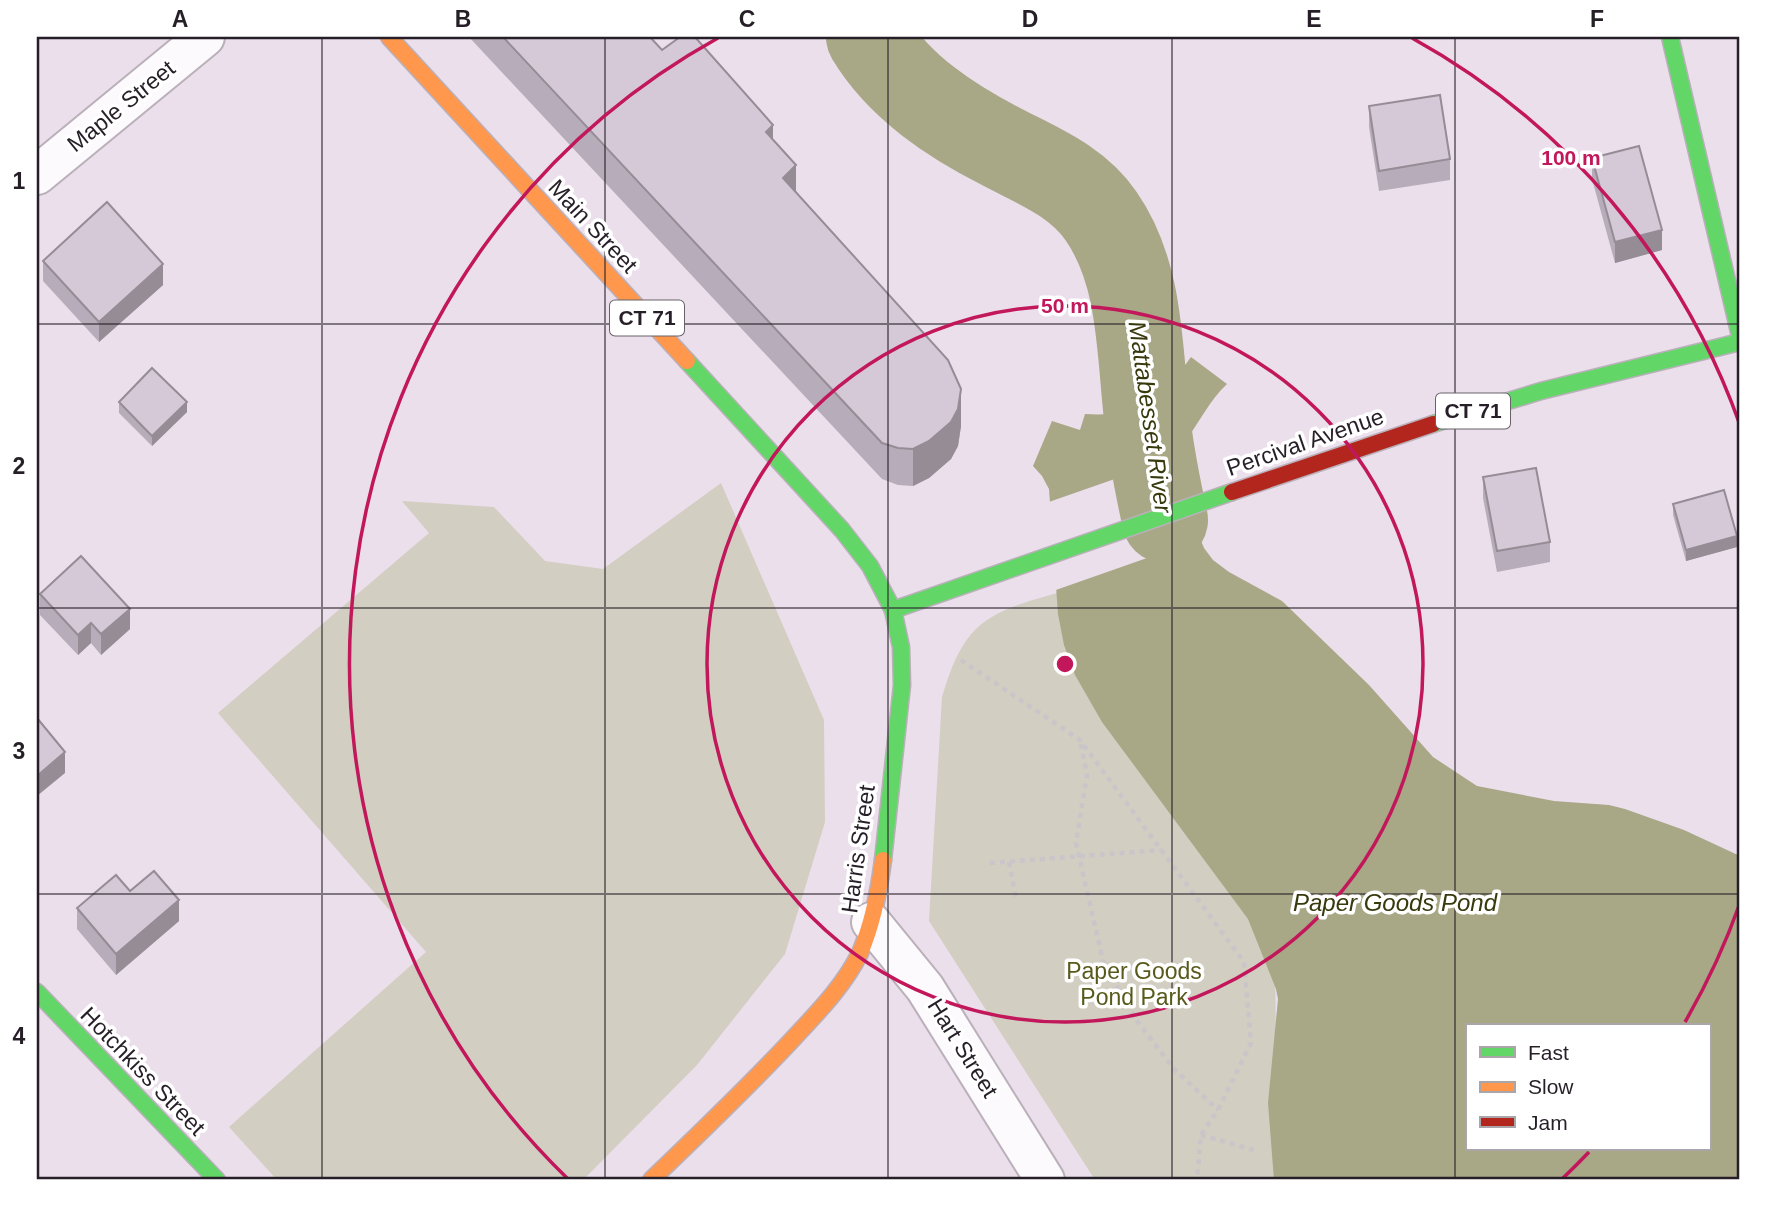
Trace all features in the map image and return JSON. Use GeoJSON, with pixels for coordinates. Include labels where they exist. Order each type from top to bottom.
{"type":"FeatureCollection","features":[{"type":"Feature","properties":{"kind":"main road","name":"Main Street"},"geometry":{"type":"LineString","coordinates":[[389,37],[842,530],[870,566],[893,610]]}},
{"type":"Feature","properties":{"kind":"main road"},"geometry":{"type":"LineString","coordinates":[[1670,37],[1740,336]]}},
{"type":"Feature","properties":{"kind":"main road","name":"Percival Avenue"},"geometry":{"type":"LineString","coordinates":[[893,610],[1210,498],[1474,411],[1541,391],[1740,342]]}},
{"type":"Feature","properties":{"kind":"main road","name":"Harris Street"},"geometry":{"type":"LineString","coordinates":[[651,1180],[762,1072],[819,1010],[851,969],[871,922],[880,877],[903,673],[901,638],[893,610]]}},
{"type":"Feature","properties":{"kind":"main road","name":"Hotchkiss Street"},"geometry":{"type":"LineString","coordinates":[[37,992],[217,1180]]}},
{"type":"Feature","properties":{"kind":"street","name":"Maple Street"},"geometry":{"type":"LineString","coordinates":[[37,175],[205,37]]}},
{"type":"Feature","properties":{"kind":"street","name":"Hart Street"},"geometry":{"type":"LineString","coordinates":[[871,922],[925,989],[1045,1180]]}},
{"type":"Feature","properties":{"kind":"path"},"geometry":{"type":"LineString","coordinates":[[961,660],[1080,740],[1244,962],[1251,1043],[1218,1110],[1201,1135],[1197,1180]]}},
{"type":"Feature","properties":{"kind":"path"},"geometry":{"type":"LineString","coordinates":[[1080,740],[1087,775],[1076,843],[1104,965],[1137,1020],[1174,1069],[1218,1110]]}},
{"type":"Feature","properties":{"kind":"path"},"geometry":{"type":"LineString","coordinates":[[990,863],[1162,850]]}},
{"type":"Feature","properties":{"kind":"path"},"geometry":{"type":"LineString","coordinates":[[1009,862],[1016,899]]}},
{"type":"Feature","properties":{"kind":"path"},"geometry":{"type":"LineString","coordinates":[[1201,1135],[1257,1151]]}},
{"type":"Feature","properties":{"kind":"green space"},"geometry":{"type":"Polygon","coordinates":[[[721,483],[824,720],[825,822],[785,954],[697,1065],[583,1180],[277,1180],[229,1127],[426,952],[218,713],[429,533],[402,501],[494,507],[545,561],[603,569],[721,483]]]}},
{"type":"Feature","properties":{"kind":"green space","name":"Paper Goods Pond Park"},"geometry":{"type":"Polygon","coordinates":[[[1061,592],[1275,943],[1277,1180],[1095,1180],[929,921],[942,697],[950,671],[970,635],[983,623],[1015,606],[1061,592]]]}},
{"type":"Feature","properties":{"kind":"water","name":"Paper Goods Pond"},"geometry":{"type":"Polygon","coordinates":[[[1191,357],[1227,384],[1209,405],[1184,443],[1194,523],[1204,548],[1213,560],[1229,572],[1282,601],[1369,685],[1433,757],[1477,786],[1554,801],[1609,805],[1625,809],[1684,830],[1740,856],[1740,1180],[1274,1180],[1268,1103],[1278,999],[1276,989],[1248,919],[1102,722],[1075,675],[1064,645],[1058,614],[1049,489],[1033,466],[1052,421],[1080,430],[1085,414],[1119,413],[1133,409],[1169,384],[1191,357]]]}},
{"type":"Feature","properties":{"kind":"pier"},"geometry":{"type":"Polygon","coordinates":[[[1189,453],[1197,522],[1204,538],[1053,591],[1046,503],[1189,453]]]}},
{"type":"Feature","properties":{"kind":"building"},"geometry":{"type":"Polygon","coordinates":[[[503,37],[650,37],[662,50],[680,37],[695,37],[773,125],[766,132],[796,165],[783,178],[948,360],[961,389],[958,409],[951,422],[929,441],[913,449],[882,443],[503,37]]]}},
{"type":"Feature","properties":{"kind":"building"},"geometry":{"type":"Polygon","coordinates":[[[1440,95],[1450,159],[1379,171],[1369,106],[1440,95]]]}},
{"type":"Feature","properties":{"kind":"building"},"geometry":{"type":"Polygon","coordinates":[[[1639,146],[1662,230],[1615,242],[1592,158],[1639,146]]]}},
{"type":"Feature","properties":{"kind":"building"},"geometry":{"type":"Polygon","coordinates":[[[107,202],[163,264],[99,322],[43,261],[107,202]]]}},
{"type":"Feature","properties":{"kind":"building"},"geometry":{"type":"Polygon","coordinates":[[[152,368],[187,402],[152,436],[119,402],[152,368]]]}},
{"type":"Feature","properties":{"kind":"building"},"geometry":{"type":"Polygon","coordinates":[[[1536,468],[1550,542],[1497,551],[1483,477],[1536,468]]]}},
{"type":"Feature","properties":{"kind":"building"},"geometry":{"type":"Polygon","coordinates":[[[1724,490],[1737,536],[1686,550],[1673,504],[1724,490]]]}},
{"type":"Feature","properties":{"kind":"building"},"geometry":{"type":"Polygon","coordinates":[[[81,556],[130,609],[101,634],[91,623],[78,635],[40,594],[81,556]]]}},
{"type":"Feature","properties":{"kind":"building"},"geometry":{"type":"Polygon","coordinates":[[[37,718],[65,752],[37,776],[37,718]]]}},
{"type":"Feature","properties":{"kind":"building"},"geometry":{"type":"Polygon","coordinates":[[[154,871],[179,900],[116,954],[77,908],[116,875],[130,891],[154,871]]]}},
{"type":"Feature","properties":{"kind":"waterway","name":"Mattabesset River"},"geometry":{"type":"LineString","coordinates":[[869,37],[895,72],[928,101],[964,126],[1069,184],[1101,216],[1115,239],[1132,290],[1155,473],[1165,520]]}},
{"type":"Feature","properties":{"kind":"traffic: fast"},"geometry":{"type":"LineString","coordinates":[[1670,37],[1740,336]]}},
{"type":"Feature","properties":{"kind":"traffic: fast"},"geometry":{"type":"LineString","coordinates":[[1433,424],[1541,391],[1740,342]]}},
{"type":"Feature","properties":{"kind":"traffic: fast"},"geometry":{"type":"LineString","coordinates":[[687,361],[842,530],[870,566],[893,610],[1232,492]]}},
{"type":"Feature","properties":{"kind":"traffic: fast"},"geometry":{"type":"LineString","coordinates":[[883,860],[902,685],[901,647],[893,610]]}},
{"type":"Feature","properties":{"kind":"traffic: fast"},"geometry":{"type":"LineString","coordinates":[[37,992],[217,1180]]}},
{"type":"Feature","properties":{"kind":"traffic: slow"},"geometry":{"type":"LineString","coordinates":[[389,37],[687,361]]}},
{"type":"Feature","properties":{"kind":"traffic: slow"},"geometry":{"type":"LineString","coordinates":[[651,1180],[774,1059],[820,1010],[846,977],[869,930],[883,860]]}},
{"type":"Feature","properties":{"kind":"traffic: jam"},"geometry":{"type":"LineString","coordinates":[[1232,492],[1433,424]]}}]}
